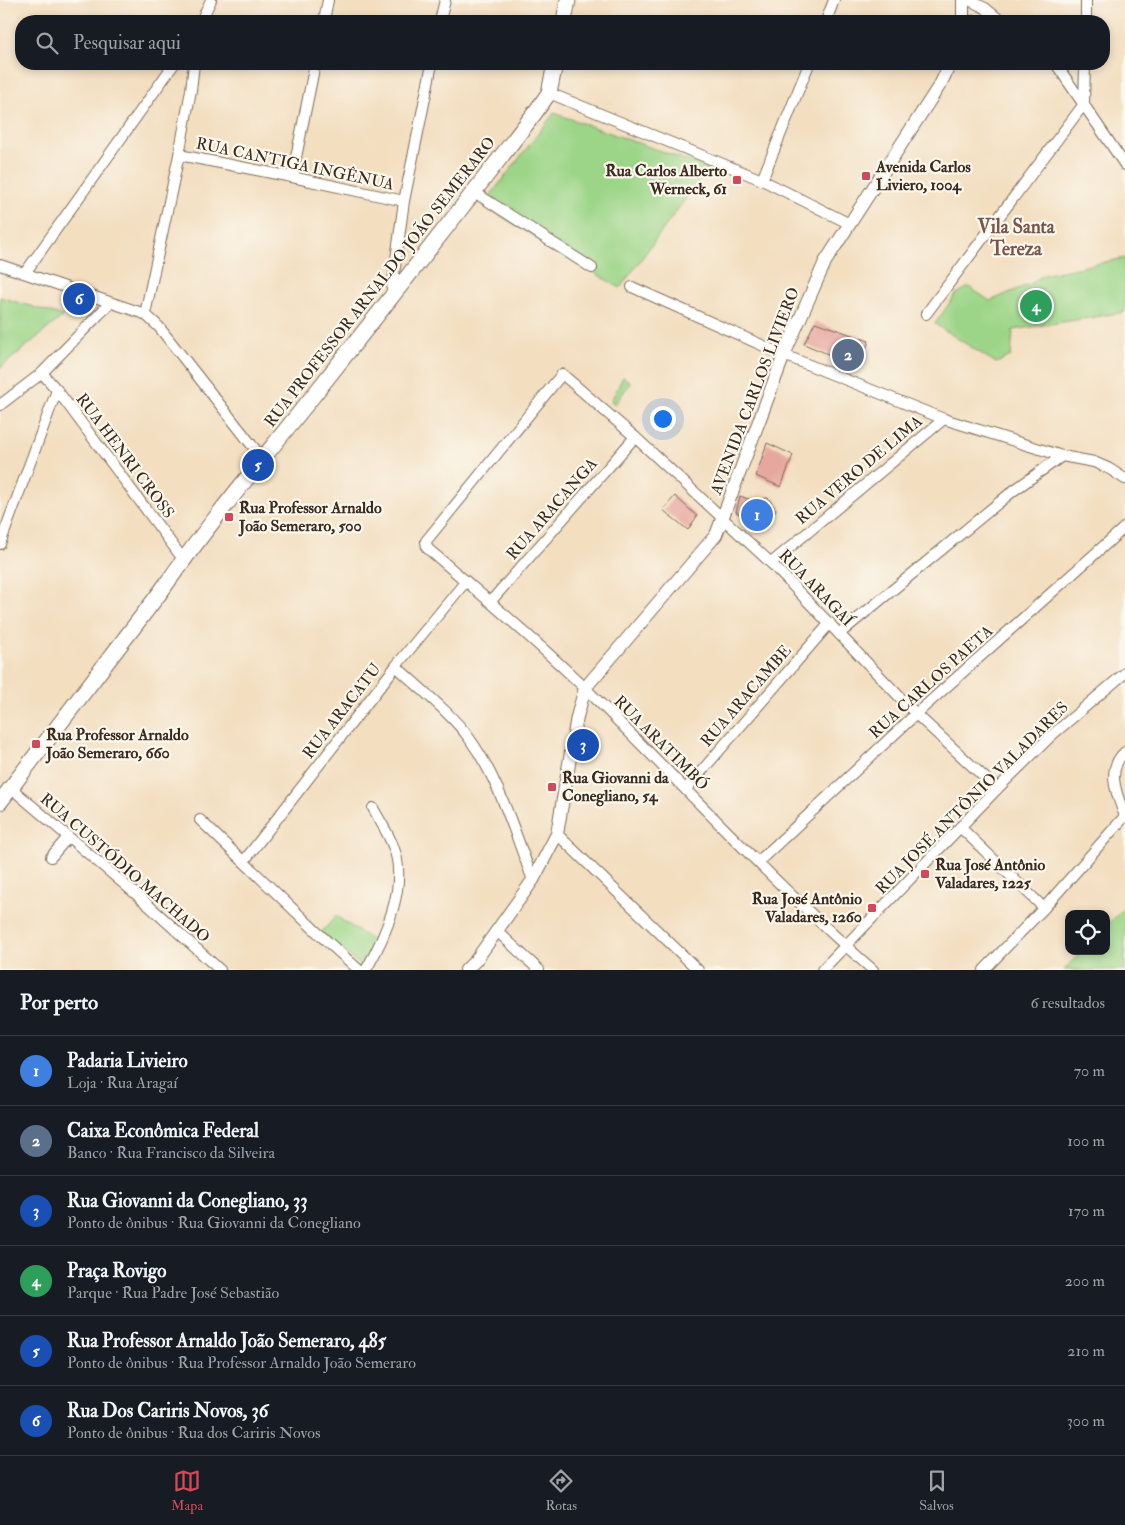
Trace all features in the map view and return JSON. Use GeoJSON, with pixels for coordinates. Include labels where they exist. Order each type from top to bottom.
{"type":"FeatureCollection","features":[{"type":"Feature","properties":{"kind":"main road"},"geometry":{"type":"LineString","coordinates":[[565,15],[568,0]]}},
{"type":"Feature","properties":{"kind":"main road","name":"RUA PROFESSOR ARNALDO JOÃO SEMERARO"},"geometry":{"type":"LineString","coordinates":[[0,802],[162,590],[183,559],[474,192],[549,93],[554,70]]}},
{"type":"Feature","properties":{"kind":"street"},"geometry":{"type":"LineString","coordinates":[[204,15],[211,0]]}},
{"type":"Feature","properties":{"kind":"street"},"geometry":{"type":"LineString","coordinates":[[325,15],[328,0]]}},
{"type":"Feature","properties":{"kind":"street"},"geometry":{"type":"LineString","coordinates":[[441,15],[445,0]]}},
{"type":"Feature","properties":{"kind":"street"},"geometry":{"type":"LineString","coordinates":[[828,15],[834,0]]}},
{"type":"Feature","properties":{"kind":"street"},"geometry":{"type":"LineString","coordinates":[[963,0],[963,15]]}},
{"type":"Feature","properties":{"kind":"street"},"geometry":{"type":"LineString","coordinates":[[969,0],[994,15]]}},
{"type":"Feature","properties":{"kind":"street"},"geometry":{"type":"LineString","coordinates":[[1086,0],[1086,15]]}},
{"type":"Feature","properties":{"kind":"street"},"geometry":{"type":"LineString","coordinates":[[25,273],[170,70]]}},
{"type":"Feature","properties":{"kind":"street"},"geometry":{"type":"LineString","coordinates":[[145,314],[179,155],[193,70]]}},
{"type":"Feature","properties":{"kind":"street"},"geometry":{"type":"LineString","coordinates":[[292,177],[314,70]]}},
{"type":"Feature","properties":{"kind":"street"},"geometry":{"type":"LineString","coordinates":[[391,297],[404,201],[431,70]]}},
{"type":"Feature","properties":{"kind":"street"},"geometry":{"type":"LineString","coordinates":[[762,180],[807,70]]}},
{"type":"Feature","properties":{"kind":"street","name":"AVENIDA CARLOS LIVIERO"},"geometry":{"type":"LineString","coordinates":[[585,688],[716,535],[784,355],[825,262],[942,83],[947,70]]}},
{"type":"Feature","properties":{"kind":"street"},"geometry":{"type":"LineString","coordinates":[[1060,70],[1125,165]]}},
{"type":"Feature","properties":{"kind":"street"},"geometry":{"type":"LineString","coordinates":[[926,314],[1084,104],[1085,70]]}},
{"type":"Feature","properties":{"kind":"street"},"geometry":{"type":"LineString","coordinates":[[549,93],[762,180],[850,224]]}},
{"type":"Feature","properties":{"kind":"street","name":"RUA CANTIGA INGÊNUA"},"geometry":{"type":"LineString","coordinates":[[179,155],[404,201]]}},
{"type":"Feature","properties":{"kind":"street"},"geometry":{"type":"LineString","coordinates":[[474,192],[592,268]]}},
{"type":"Feature","properties":{"kind":"street"},"geometry":{"type":"LineString","coordinates":[[0,265],[110,304],[145,314],[159,328],[262,458]]}},
{"type":"Feature","properties":{"kind":"street"},"geometry":{"type":"LineString","coordinates":[[632,287],[784,355],[944,419],[1062,456],[1094,462],[1125,479]]}},
{"type":"Feature","properties":{"kind":"street"},"geometry":{"type":"LineString","coordinates":[[0,405],[42,373],[110,304]]}},
{"type":"Feature","properties":{"kind":"street","name":"RUA HENRI CROSS"},"geometry":{"type":"LineString","coordinates":[[42,373],[57,390],[183,559]]}},
{"type":"Feature","properties":{"kind":"street","name":"RUA ARAGAÍ"},"geometry":{"type":"LineString","coordinates":[[426,541],[562,374],[635,437],[771,563],[916,714],[997,789]]}},
{"type":"Feature","properties":{"kind":"street"},"geometry":{"type":"LineString","coordinates":[[0,544],[57,390]]}},
{"type":"Feature","properties":{"kind":"street","name":"RUA VERO DE LIMA"},"geometry":{"type":"LineString","coordinates":[[771,563],[944,419]]}},
{"type":"Feature","properties":{"kind":"street","name":"RUA ARACANGA"},"geometry":{"type":"LineString","coordinates":[[491,601],[635,437]]}},
{"type":"Feature","properties":{"kind":"street"},"geometry":{"type":"LineString","coordinates":[[839,634],[1013,491],[1062,456]]}},
{"type":"Feature","properties":{"kind":"street","name":"RUA CARLOS PAETA"},"geometry":{"type":"LineString","coordinates":[[759,861],[916,714],[1125,527]]}},
{"type":"Feature","properties":{"kind":"street","name":"RUA ARATIMBÓ"},"geometry":{"type":"LineString","coordinates":[[426,541],[427,548],[491,601],[585,688],[759,861],[873,970]]}},
{"type":"Feature","properties":{"kind":"street","name":"RUA ARACATU"},"geometry":{"type":"LineString","coordinates":[[244,861],[396,666],[466,581]]}},
{"type":"Feature","properties":{"kind":"street","name":"RUA ARACAMBE"},"geometry":{"type":"LineString","coordinates":[[686,789],[830,623]]}},
{"type":"Feature","properties":{"kind":"street"},"geometry":{"type":"LineString","coordinates":[[396,666],[468,737],[490,771],[533,880]]}},
{"type":"Feature","properties":{"kind":"street","name":"RUA JOSÉ ANTÔNIO VALADARES"},"geometry":{"type":"LineString","coordinates":[[822,970],[997,789],[1052,735],[1125,672]]}},
{"type":"Feature","properties":{"kind":"street"},"geometry":{"type":"LineString","coordinates":[[466,970],[476,960],[533,880],[557,834],[577,717],[585,688]]}},
{"type":"Feature","properties":{"kind":"street"},"geometry":{"type":"LineString","coordinates":[[984,970],[1044,908],[1125,816],[1114,779],[1114,767],[1125,752]]}},
{"type":"Feature","properties":{"kind":"street","name":"RUA CUSTÓDIO MACHADO"},"geometry":{"type":"LineString","coordinates":[[11,788],[137,895],[220,970]]}},
{"type":"Feature","properties":{"kind":"street"},"geometry":{"type":"LineString","coordinates":[[366,970],[384,931],[394,904],[399,881],[394,847],[373,808]]}},
{"type":"Feature","properties":{"kind":"street"},"geometry":{"type":"LineString","coordinates":[[200,820],[359,970]]}},
{"type":"Feature","properties":{"kind":"street"},"geometry":{"type":"LineString","coordinates":[[960,827],[1044,908]]}},
{"type":"Feature","properties":{"kind":"street"},"geometry":{"type":"LineString","coordinates":[[557,834],[698,970]]}},
{"type":"Feature","properties":{"kind":"street"},"geometry":{"type":"LineString","coordinates":[[51,857],[68,837]]}},
{"type":"Feature","properties":{"kind":"street"},"geometry":{"type":"LineString","coordinates":[[497,931],[539,970]]}},
{"type":"Feature","properties":{"kind":"green space"},"geometry":{"type":"Polygon","coordinates":[[[554,113],[708,168],[620,288],[483,205],[554,113]]]}},
{"type":"Feature","properties":{"kind":"green space"},"geometry":{"type":"Polygon","coordinates":[[[1125,258],[1125,312],[1013,330],[1011,356],[996,363],[935,324],[956,294],[969,287],[990,301],[1032,283],[1043,275],[1125,258]]]}},
{"type":"Feature","properties":{"kind":"green space"},"geometry":{"type":"Polygon","coordinates":[[[0,297],[63,316],[0,368],[0,297]]]}},
{"type":"Feature","properties":{"kind":"green space"},"geometry":{"type":"Polygon","coordinates":[[[623,377],[631,382],[615,404],[611,401],[623,377]]]}},
{"type":"Feature","properties":{"kind":"green space"},"geometry":{"type":"Polygon","coordinates":[[[1125,907],[1125,970],[1064,970],[1078,955],[1110,955],[1110,922],[1125,907]]]}},
{"type":"Feature","properties":{"kind":"green space"},"geometry":{"type":"Polygon","coordinates":[[[336,916],[377,944],[365,969],[321,933],[336,916]]]}},
{"type":"Feature","properties":{"kind":"building"},"geometry":{"type":"Polygon","coordinates":[[[815,322],[869,341],[859,367],[804,344],[815,322]]]}},
{"type":"Feature","properties":{"kind":"building"},"geometry":{"type":"Polygon","coordinates":[[[767,443],[793,455],[781,487],[756,476],[767,443]]]}},
{"type":"Feature","properties":{"kind":"building"},"geometry":{"type":"Polygon","coordinates":[[[675,496],[697,516],[688,530],[663,510],[675,496]]]}},
{"type":"Feature","properties":{"kind":"building"},"geometry":{"type":"Polygon","coordinates":[[[740,496],[751,500],[768,498],[776,509],[764,529],[736,512],[740,496]]]}},
{"type":"Feature","properties":{"kind":"place","name":"Avenida Carlos Liviero, 1004"},"geometry":{"type":"Point","coordinates":[866,176]}},
{"type":"Feature","properties":{"kind":"place","name":"Rua Carlos Alberto Werneck, 61"},"geometry":{"type":"Point","coordinates":[737,180]}},
{"type":"Feature","properties":{"kind":"place","name":"Rua Dos Cariris Novos, 36"},"geometry":{"type":"Point","coordinates":[79,299]}},
{"type":"Feature","properties":{"kind":"place","name":"Praça Rovigo"},"geometry":{"type":"Point","coordinates":[1036,306]}},
{"type":"Feature","properties":{"kind":"place","name":"Caixa Econômica Federal"},"geometry":{"type":"Point","coordinates":[848,355]}},
{"type":"Feature","properties":{"kind":"place","name":"Rua Professor Arnaldo João Semeraro, 485"},"geometry":{"type":"Point","coordinates":[258,465]}},
{"type":"Feature","properties":{"kind":"place","name":"Padaria Livieiro"},"geometry":{"type":"Point","coordinates":[757,515]}},
{"type":"Feature","properties":{"kind":"place","name":"Rua Professor Arnaldo João Semeraro, 500"},"geometry":{"type":"Point","coordinates":[229,517]}},
{"type":"Feature","properties":{"kind":"place","name":"Rua Professor Arnaldo João Semeraro, 660"},"geometry":{"type":"Point","coordinates":[36,744]}},
{"type":"Feature","properties":{"kind":"place","name":"Rua Giovanni da Conegliano, 33"},"geometry":{"type":"Point","coordinates":[583,745]}},
{"type":"Feature","properties":{"kind":"place","name":"Rua Giovanni da Conegliano, 54"},"geometry":{"type":"Point","coordinates":[552,787]}},
{"type":"Feature","properties":{"kind":"place","name":"Rua José Antônio Valadares, 1225"},"geometry":{"type":"Point","coordinates":[925,874]}},
{"type":"Feature","properties":{"kind":"place","name":"Rua José Antônio Valadares, 1260"},"geometry":{"type":"Point","coordinates":[872,908]}},
{"type":"Feature","properties":{"kind":"district","name":"Vila Santa Tereza"},"geometry":{"type":"Point","coordinates":[1016,238]}}]}
